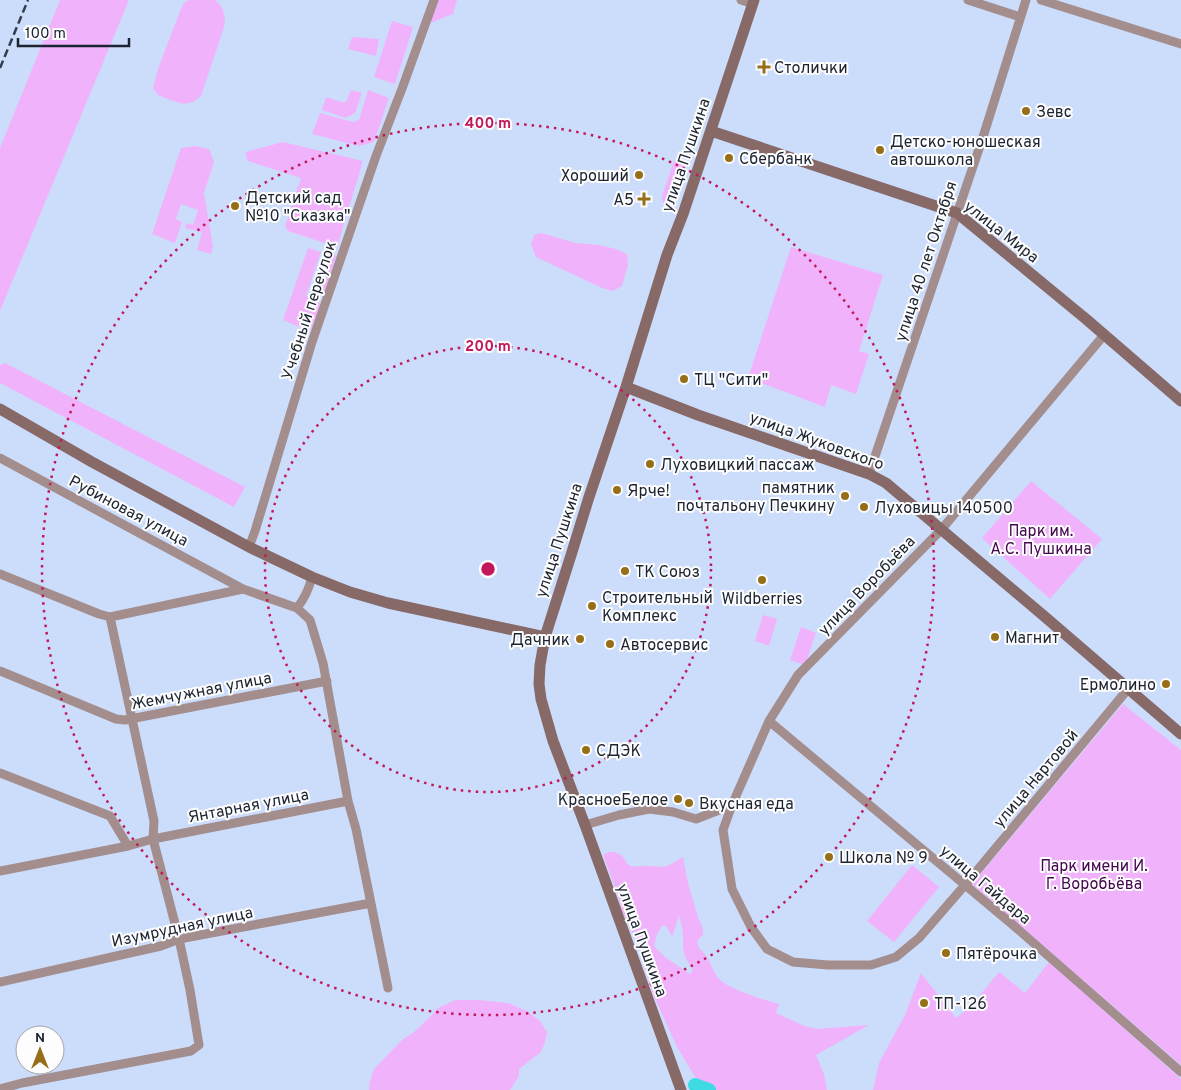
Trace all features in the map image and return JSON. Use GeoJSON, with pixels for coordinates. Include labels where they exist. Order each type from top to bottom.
{"type":"FeatureCollection","features":[{"type":"Feature","properties":{"kind":"street","name":"Учебный переулок"},"geometry":{"type":"LineString","coordinates":[[249,547],[312,342],[376,156],[404,86],[434,0]]}},
{"type":"Feature","properties":{"kind":"street"},"geometry":{"type":"LineString","coordinates":[[741,0],[753,2]]}},
{"type":"Feature","properties":{"kind":"street"},"geometry":{"type":"LineString","coordinates":[[968,0],[1020,17]]}},
{"type":"Feature","properties":{"kind":"street","name":"улица 40 лет Октября"},"geometry":{"type":"LineString","coordinates":[[869,474],[982,138],[1026,0]]}},
{"type":"Feature","properties":{"kind":"street"},"geometry":{"type":"LineString","coordinates":[[1041,0],[1181,44]]}},
{"type":"Feature","properties":{"kind":"street","name":"улица Пушкина"},"geometry":{"type":"LineString","coordinates":[[681,1090],[553,740],[541,699],[539,684],[540,665],[545,636],[589,497],[667,255],[683,214],[753,2]]}},
{"type":"Feature","properties":{"kind":"street","name":"улица Мира"},"geometry":{"type":"LineString","coordinates":[[711,130],[957,212],[1181,401]]}},
{"type":"Feature","properties":{"kind":"street","name":"улица Воробьёва"},"geometry":{"type":"LineString","coordinates":[[732,805],[769,721],[798,675],[941,530],[1104,335]]}},
{"type":"Feature","properties":{"kind":"street","name":"улица Жуковского"},"geometry":{"type":"LineString","coordinates":[[626,387],[698,415],[869,474],[886,483],[1181,734]]}},
{"type":"Feature","properties":{"kind":"street"},"geometry":{"type":"LineString","coordinates":[[0,409],[92,462],[249,547],[312,577],[350,592],[388,603],[545,636]]}},
{"type":"Feature","properties":{"kind":"street","name":"Рубиновая улица"},"geometry":{"type":"LineString","coordinates":[[0,458],[243,589],[297,608]]}},
{"type":"Feature","properties":{"kind":"street"},"geometry":{"type":"LineString","coordinates":[[0,574],[110,617],[243,589]]}},
{"type":"Feature","properties":{"kind":"street"},"geometry":{"type":"LineString","coordinates":[[312,577],[310,588],[304,600],[297,608],[310,620],[323,662],[348,801],[356,829],[388,988]]}},
{"type":"Feature","properties":{"kind":"street"},"geometry":{"type":"LineString","coordinates":[[0,1089],[190,1051],[199,1045],[179,939],[153,839],[154,821],[110,617]]}},
{"type":"Feature","properties":{"kind":"street","name":"Жемчужная улица"},"geometry":{"type":"LineString","coordinates":[[0,671],[116,719],[125,720],[327,681]]}},
{"type":"Feature","properties":{"kind":"street","name":"улица Нартовой"},"geometry":{"type":"LineString","coordinates":[[732,805],[723,830],[732,889],[751,927],[767,949],[793,962],[828,965],[871,965],[896,957],[919,938],[1128,689]]}},
{"type":"Feature","properties":{"kind":"street","name":"улица Гайдара"},"geometry":{"type":"LineString","coordinates":[[769,721],[1013,925],[1181,1072]]}},
{"type":"Feature","properties":{"kind":"street"},"geometry":{"type":"LineString","coordinates":[[0,773],[110,816],[128,846]]}},
{"type":"Feature","properties":{"kind":"street","name":"Янтарная улица"},"geometry":{"type":"LineString","coordinates":[[0,872],[128,846],[153,839],[348,801]]}},
{"type":"Feature","properties":{"kind":"street"},"geometry":{"type":"LineString","coordinates":[[585,825],[649,809],[673,812],[696,819],[732,805]]}},
{"type":"Feature","properties":{"kind":"street","name":"Изумрудная улица"},"geometry":{"type":"LineString","coordinates":[[0,982],[160,946],[179,939],[371,903]]}},
{"type":"Feature","properties":{"kind":"green space"},"geometry":{"type":"Polygon","coordinates":[[[60,0],[129,0],[0,311],[0,148],[60,0]]]}},
{"type":"Feature","properties":{"kind":"green space"},"geometry":{"type":"Polygon","coordinates":[[[189,0],[215,0],[222,9],[225,23],[201,96],[193,102],[184,104],[158,95],[153,88],[158,69],[180,11],[184,3],[189,0]]]}},
{"type":"Feature","properties":{"kind":"green space"},"geometry":{"type":"Polygon","coordinates":[[[436,0],[457,0],[453,14],[428,24],[436,0]]]}},
{"type":"Feature","properties":{"kind":"green space"},"geometry":{"type":"Polygon","coordinates":[[[392,21],[413,27],[395,84],[374,77],[392,21]]]}},
{"type":"Feature","properties":{"kind":"green space"},"geometry":{"type":"Polygon","coordinates":[[[352,37],[379,39],[376,56],[348,49],[352,37]]]}},
{"type":"Feature","properties":{"kind":"green space"},"geometry":{"type":"Polygon","coordinates":[[[351,90],[362,93],[355,113],[345,118],[322,110],[326,97],[346,102],[351,90]]]}},
{"type":"Feature","properties":{"kind":"green space"},"geometry":{"type":"Polygon","coordinates":[[[368,90],[389,98],[374,142],[359,146],[312,134],[320,113],[353,122],[359,120],[368,90]]]}},
{"type":"Feature","properties":{"kind":"green space"},"geometry":{"type":"Polygon","coordinates":[[[283,142],[363,161],[337,247],[288,231],[285,226],[301,178],[248,161],[246,157],[246,152],[283,142]]]}},
{"type":"Feature","properties":{"kind":"green space"},"geometry":{"type":"Polygon","coordinates":[[[195,146],[209,149],[214,162],[204,193],[213,247],[211,254],[197,250],[202,232],[185,228],[186,223],[193,225],[198,210],[181,204],[176,219],[182,222],[175,243],[152,234],[181,148],[195,146]]]}},
{"type":"Feature","properties":{"kind":"green space"},"geometry":{"type":"Polygon","coordinates":[[[674,161],[680,162],[684,171],[674,203],[669,206],[662,200],[662,196],[674,161]]]}},
{"type":"Feature","properties":{"kind":"green space"},"geometry":{"type":"Polygon","coordinates":[[[541,233],[576,243],[616,249],[627,254],[628,265],[622,286],[613,291],[602,288],[536,257],[531,244],[534,235],[541,233]]]}},
{"type":"Feature","properties":{"kind":"green space"},"geometry":{"type":"Polygon","coordinates":[[[791,247],[883,275],[859,351],[869,354],[856,394],[831,385],[825,407],[748,378],[791,247]]]}},
{"type":"Feature","properties":{"kind":"green space"},"geometry":{"type":"Polygon","coordinates":[[[308,248],[321,252],[306,296],[321,305],[311,329],[307,330],[283,320],[308,248]]]}},
{"type":"Feature","properties":{"kind":"green space"},"geometry":{"type":"Polygon","coordinates":[[[333,253],[336,256],[324,295],[320,297],[316,295],[316,290],[323,288],[331,261],[327,258],[328,254],[333,253]]]}},
{"type":"Feature","properties":{"kind":"green space"},"geometry":{"type":"Polygon","coordinates":[[[5,363],[245,487],[234,507],[0,383],[0,365],[5,363]]]}},
{"type":"Feature","properties":{"kind":"green space","name":"Парк им. А.С. Пушкина"},"geometry":{"type":"Polygon","coordinates":[[[1031,481],[1102,539],[1050,599],[982,538],[1031,481]]]}},
{"type":"Feature","properties":{"kind":"green space"},"geometry":{"type":"Polygon","coordinates":[[[763,615],[777,619],[769,646],[755,641],[763,615]]]}},
{"type":"Feature","properties":{"kind":"green space"},"geometry":{"type":"Polygon","coordinates":[[[801,627],[816,633],[805,665],[790,660],[801,627]]]}},
{"type":"Feature","properties":{"kind":"green space","name":"Парк имени И. Г. Воробьёва"},"geometry":{"type":"Polygon","coordinates":[[[1123,704],[1181,750],[1181,1065],[972,884],[1123,704]]]}},
{"type":"Feature","properties":{"kind":"green space"},"geometry":{"type":"Polygon","coordinates":[[[615,852],[621,855],[631,866],[663,867],[683,857],[688,883],[703,929],[703,935],[697,941],[699,948],[708,958],[722,982],[747,994],[779,1004],[776,1013],[804,1026],[818,1029],[869,1025],[816,1055],[824,1074],[827,1090],[703,1090],[677,1047],[653,994],[637,942],[622,911],[604,854],[615,852]],[[679,915],[673,935],[671,935],[666,926],[662,926],[657,934],[654,946],[665,957],[690,974],[693,970],[685,957],[683,932],[679,915]]]}},
{"type":"Feature","properties":{"kind":"green space"},"geometry":{"type":"Polygon","coordinates":[[[912,865],[939,887],[894,942],[867,921],[912,865]]]}},
{"type":"Feature","properties":{"kind":"green space"},"geometry":{"type":"Polygon","coordinates":[[[1049,962],[1181,1079],[1181,1090],[873,1090],[879,1063],[905,1015],[921,973],[956,1018],[971,1006],[999,972],[1025,993],[1049,962]]]}},
{"type":"Feature","properties":{"kind":"green space"},"geometry":{"type":"Polygon","coordinates":[[[455,1000],[508,1003],[527,1011],[540,1021],[547,1032],[541,1052],[519,1069],[519,1076],[510,1090],[369,1090],[374,1069],[402,1040],[414,1032],[438,1008],[455,1000]]]}},
{"type":"Feature","properties":{"kind":"waterway"},"geometry":{"type":"LineString","coordinates":[[695,1085],[709,1090]]}},
{"type":"Feature","properties":{"kind":"railway"},"geometry":{"type":"LineString","coordinates":[[0,68],[28,0]]}},
{"type":"Feature","properties":{"kind":"place","name":"Столички"},"geometry":{"type":"Point","coordinates":[764,67]}},
{"type":"Feature","properties":{"kind":"place","name":"Зевс"},"geometry":{"type":"Point","coordinates":[1026,111]}},
{"type":"Feature","properties":{"kind":"place","name":"Детско-юношеская автошкола"},"geometry":{"type":"Point","coordinates":[880,150]}},
{"type":"Feature","properties":{"kind":"place","name":"Сбербанк"},"geometry":{"type":"Point","coordinates":[729,158]}},
{"type":"Feature","properties":{"kind":"place","name":"Хороший"},"geometry":{"type":"Point","coordinates":[639,175]}},
{"type":"Feature","properties":{"kind":"place","name":"А5"},"geometry":{"type":"Point","coordinates":[644,199]}},
{"type":"Feature","properties":{"kind":"place","name":"Детский сад №10 \"Сказка\""},"geometry":{"type":"Point","coordinates":[235,206]}},
{"type":"Feature","properties":{"kind":"place","name":"ТЦ \"Сити\""},"geometry":{"type":"Point","coordinates":[684,379]}},
{"type":"Feature","properties":{"kind":"place","name":"Луховицкий пассаж"},"geometry":{"type":"Point","coordinates":[650,464]}},
{"type":"Feature","properties":{"kind":"place","name":"Ярче!"},"geometry":{"type":"Point","coordinates":[617,490]}},
{"type":"Feature","properties":{"kind":"place","name":"памятник почтальону Печкину"},"geometry":{"type":"Point","coordinates":[845,496]}},
{"type":"Feature","properties":{"kind":"place","name":"Луховицы 140500"},"geometry":{"type":"Point","coordinates":[864,507]}},
{"type":"Feature","properties":{"kind":"place","name":"ТК Союз"},"geometry":{"type":"Point","coordinates":[625,571]}},
{"type":"Feature","properties":{"kind":"place","name":"Wildberries"},"geometry":{"type":"Point","coordinates":[762,580]}},
{"type":"Feature","properties":{"kind":"place","name":"Строительный Комплекс"},"geometry":{"type":"Point","coordinates":[592,606]}},
{"type":"Feature","properties":{"kind":"place","name":"Магнит"},"geometry":{"type":"Point","coordinates":[995,637]}},
{"type":"Feature","properties":{"kind":"place","name":"Дачник"},"geometry":{"type":"Point","coordinates":[580,639]}},
{"type":"Feature","properties":{"kind":"place","name":"Автосервис"},"geometry":{"type":"Point","coordinates":[610,644]}},
{"type":"Feature","properties":{"kind":"place","name":"Ермолино"},"geometry":{"type":"Point","coordinates":[1166,684]}},
{"type":"Feature","properties":{"kind":"place","name":"СДЭК"},"geometry":{"type":"Point","coordinates":[586,750]}},
{"type":"Feature","properties":{"kind":"place","name":"КрасноeБелое"},"geometry":{"type":"Point","coordinates":[678,799]}},
{"type":"Feature","properties":{"kind":"place","name":"Вкусная еда"},"geometry":{"type":"Point","coordinates":[689,803]}},
{"type":"Feature","properties":{"kind":"place","name":"Школа № 9"},"geometry":{"type":"Point","coordinates":[829,857]}},
{"type":"Feature","properties":{"kind":"place","name":"Пятёрочка"},"geometry":{"type":"Point","coordinates":[946,953]}},
{"type":"Feature","properties":{"kind":"place","name":"ТП-126"},"geometry":{"type":"Point","coordinates":[924,1003]}}]}
